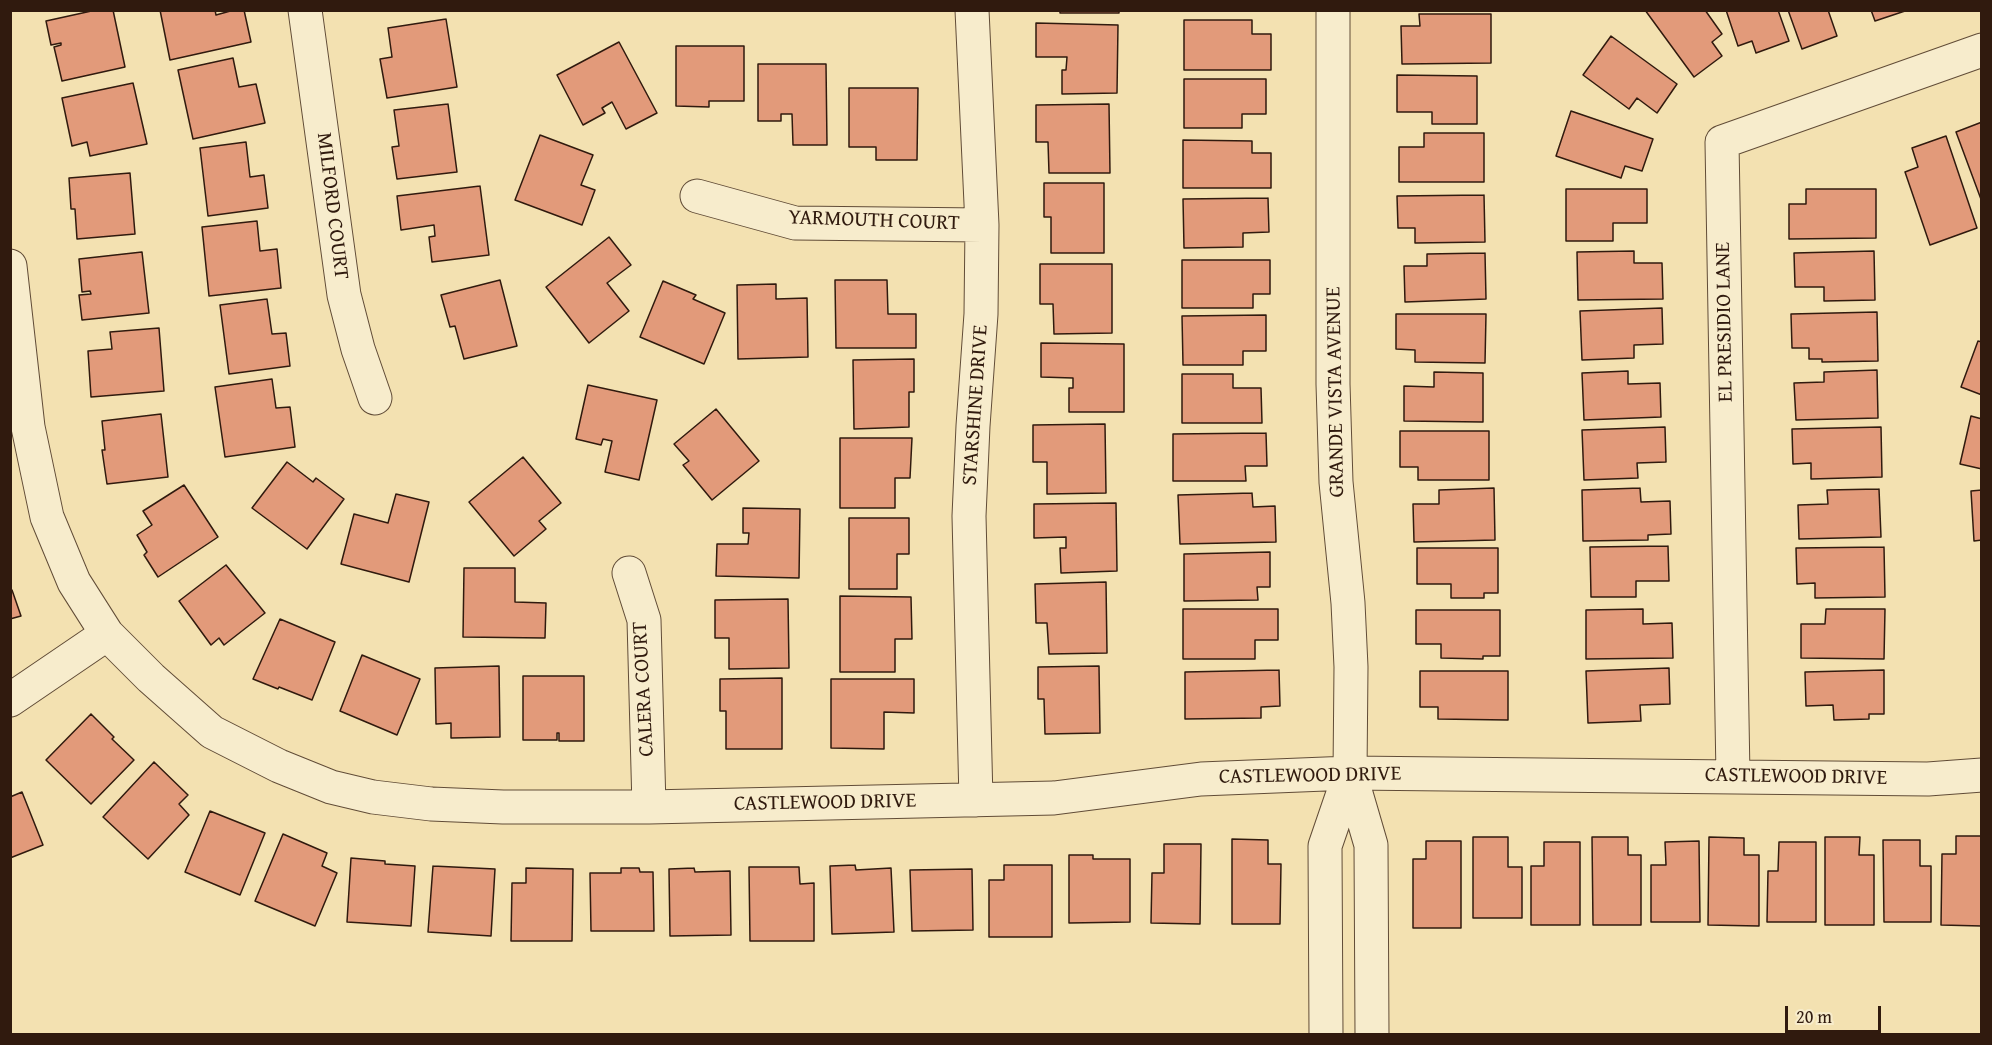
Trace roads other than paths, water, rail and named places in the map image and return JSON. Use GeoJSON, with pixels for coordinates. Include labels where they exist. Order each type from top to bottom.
{"type":"FeatureCollection","features":[{"type":"Feature","properties":{"kind":"street","name":"MILFORD COURT"},"geometry":{"type":"LineString","coordinates":[[305,10],[344,295],[358,349],[375,398]]}},
{"type":"Feature","properties":{"kind":"street","name":"STARSHINE DRIVE"},"geometry":{"type":"LineString","coordinates":[[972,10],[982,225],[981,314],[969,516],[976,800]]}},
{"type":"Feature","properties":{"kind":"street","name":"GRANDE VISTA AVENUE"},"geometry":{"type":"LineString","coordinates":[[1333,10],[1333,384],[1336,482],[1348,603],[1351,667],[1350,773],[1371,845],[1372,1035]]}},
{"type":"Feature","properties":{"kind":"street","name":"EL PRESIDIO LANE"},"geometry":{"type":"LineString","coordinates":[[1733,776],[1722,142],[1982,50]]}},
{"type":"Feature","properties":{"kind":"street","name":"YARMOUTH COURT"},"geometry":{"type":"LineString","coordinates":[[697,196],[795,223],[982,225]]}},
{"type":"Feature","properties":{"kind":"street","name":"CASTLEWOOD DRIVE"},"geometry":{"type":"LineString","coordinates":[[10,266],[28,427],[47,517],[74,582],[106,634],[212,732],[279,766],[331,787],[373,797],[431,804],[503,807],[649,807],[1054,798],[1201,779],[1350,773],[1928,778],[1982,775]]}},
{"type":"Feature","properties":{"kind":"street","name":"CALERA COURT"},"geometry":{"type":"LineString","coordinates":[[629,573],[644,620],[649,807]]}},
{"type":"Feature","properties":{"kind":"street"},"geometry":{"type":"LineString","coordinates":[[10,700],[106,634]]}},
{"type":"Feature","properties":{"kind":"street","name":"GRANDE VISTA AVENUE"},"geometry":{"type":"LineString","coordinates":[[1326,1035],[1325,846],[1350,773]]}}]}
